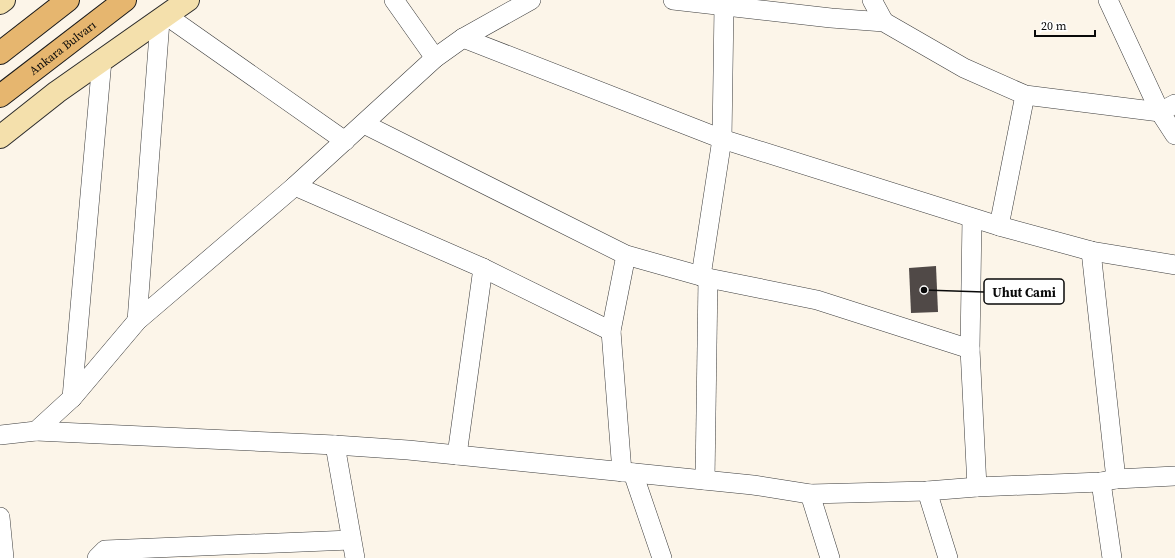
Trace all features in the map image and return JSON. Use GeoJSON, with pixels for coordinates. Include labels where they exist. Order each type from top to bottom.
{"type":"FeatureCollection","features":[{"type":"Feature","properties":{"kind":"main road"},"geometry":{"type":"LineString","coordinates":[[0,4],[4,0]]}},
{"type":"Feature","properties":{"kind":"main road"},"geometry":{"type":"LineString","coordinates":[[0,53],[68,0]]}},
{"type":"Feature","properties":{"kind":"main road","name":"Ankara Bulvarı"},"geometry":{"type":"LineString","coordinates":[[0,96],[125,0]]}},
{"type":"Feature","properties":{"kind":"main road"},"geometry":{"type":"LineString","coordinates":[[0,136],[57,92],[188,0]]}},
{"type":"Feature","properties":{"kind":"street"},"geometry":{"type":"LineString","coordinates":[[394,0],[435,58]]}},
{"type":"Feature","properties":{"kind":"street"},"geometry":{"type":"LineString","coordinates":[[36,431],[72,398],[137,321],[295,186],[435,58],[463,38],[531,0]]}},
{"type":"Feature","properties":{"kind":"street"},"geometry":{"type":"LineString","coordinates":[[673,0],[831,18],[884,22],[964,68],[1025,95],[1167,108]]}},
{"type":"Feature","properties":{"kind":"street"},"geometry":{"type":"LineString","coordinates":[[872,0],[884,22]]}},
{"type":"Feature","properties":{"kind":"street"},"geometry":{"type":"LineString","coordinates":[[1108,0],[1167,108],[1175,135]]}},
{"type":"Feature","properties":{"kind":"street"},"geometry":{"type":"LineString","coordinates":[[705,480],[704,277],[722,139],[724,6]]}},
{"type":"Feature","properties":{"kind":"street"},"geometry":{"type":"LineString","coordinates":[[137,321],[163,18],[345,141]]}},
{"type":"Feature","properties":{"kind":"street"},"geometry":{"type":"LineString","coordinates":[[463,38],[722,139],[999,226],[1091,251],[1175,265]]}},
{"type":"Feature","properties":{"kind":"street"},"geometry":{"type":"LineString","coordinates":[[72,398],[102,60]]}},
{"type":"Feature","properties":{"kind":"street"},"geometry":{"type":"LineString","coordinates":[[999,226],[1025,95]]}},
{"type":"Feature","properties":{"kind":"street"},"geometry":{"type":"LineString","coordinates":[[364,124],[626,255],[704,277],[817,300],[970,349]]}},
{"type":"Feature","properties":{"kind":"street"},"geometry":{"type":"LineString","coordinates":[[295,186],[483,268],[611,331]]}},
{"type":"Feature","properties":{"kind":"street"},"geometry":{"type":"LineString","coordinates":[[972,218],[970,349],[977,487]]}},
{"type":"Feature","properties":{"kind":"street"},"geometry":{"type":"LineString","coordinates":[[1091,251],[1109,481],[1112,558]]}},
{"type":"Feature","properties":{"kind":"street"},"geometry":{"type":"LineString","coordinates":[[626,255],[611,331],[628,473],[662,558]]}},
{"type":"Feature","properties":{"kind":"street"},"geometry":{"type":"LineString","coordinates":[[457,455],[483,268]]}},
{"type":"Feature","properties":{"kind":"street"},"geometry":{"type":"LineString","coordinates":[[0,435],[36,431],[334,445],[408,450],[753,485],[810,494],[927,491],[1175,476]]}},
{"type":"Feature","properties":{"kind":"street"},"geometry":{"type":"LineString","coordinates":[[97,558],[105,550],[353,549],[334,445]]}},
{"type":"Feature","properties":{"kind":"street"},"geometry":{"type":"LineString","coordinates":[[927,491],[948,558]]}},
{"type":"Feature","properties":{"kind":"street"},"geometry":{"type":"LineString","coordinates":[[810,494],[830,558]]}},
{"type":"Feature","properties":{"kind":"street"},"geometry":{"type":"LineString","coordinates":[[0,517],[4,558]]}},
{"type":"Feature","properties":{"kind":"building"},"geometry":{"type":"Polygon","coordinates":[[[936,266],[938,312],[911,313],[909,268],[936,266]]]}},
{"type":"Feature","properties":{"kind":"place","name":"Uhut Cami"},"geometry":{"type":"Point","coordinates":[924,290]}}]}
